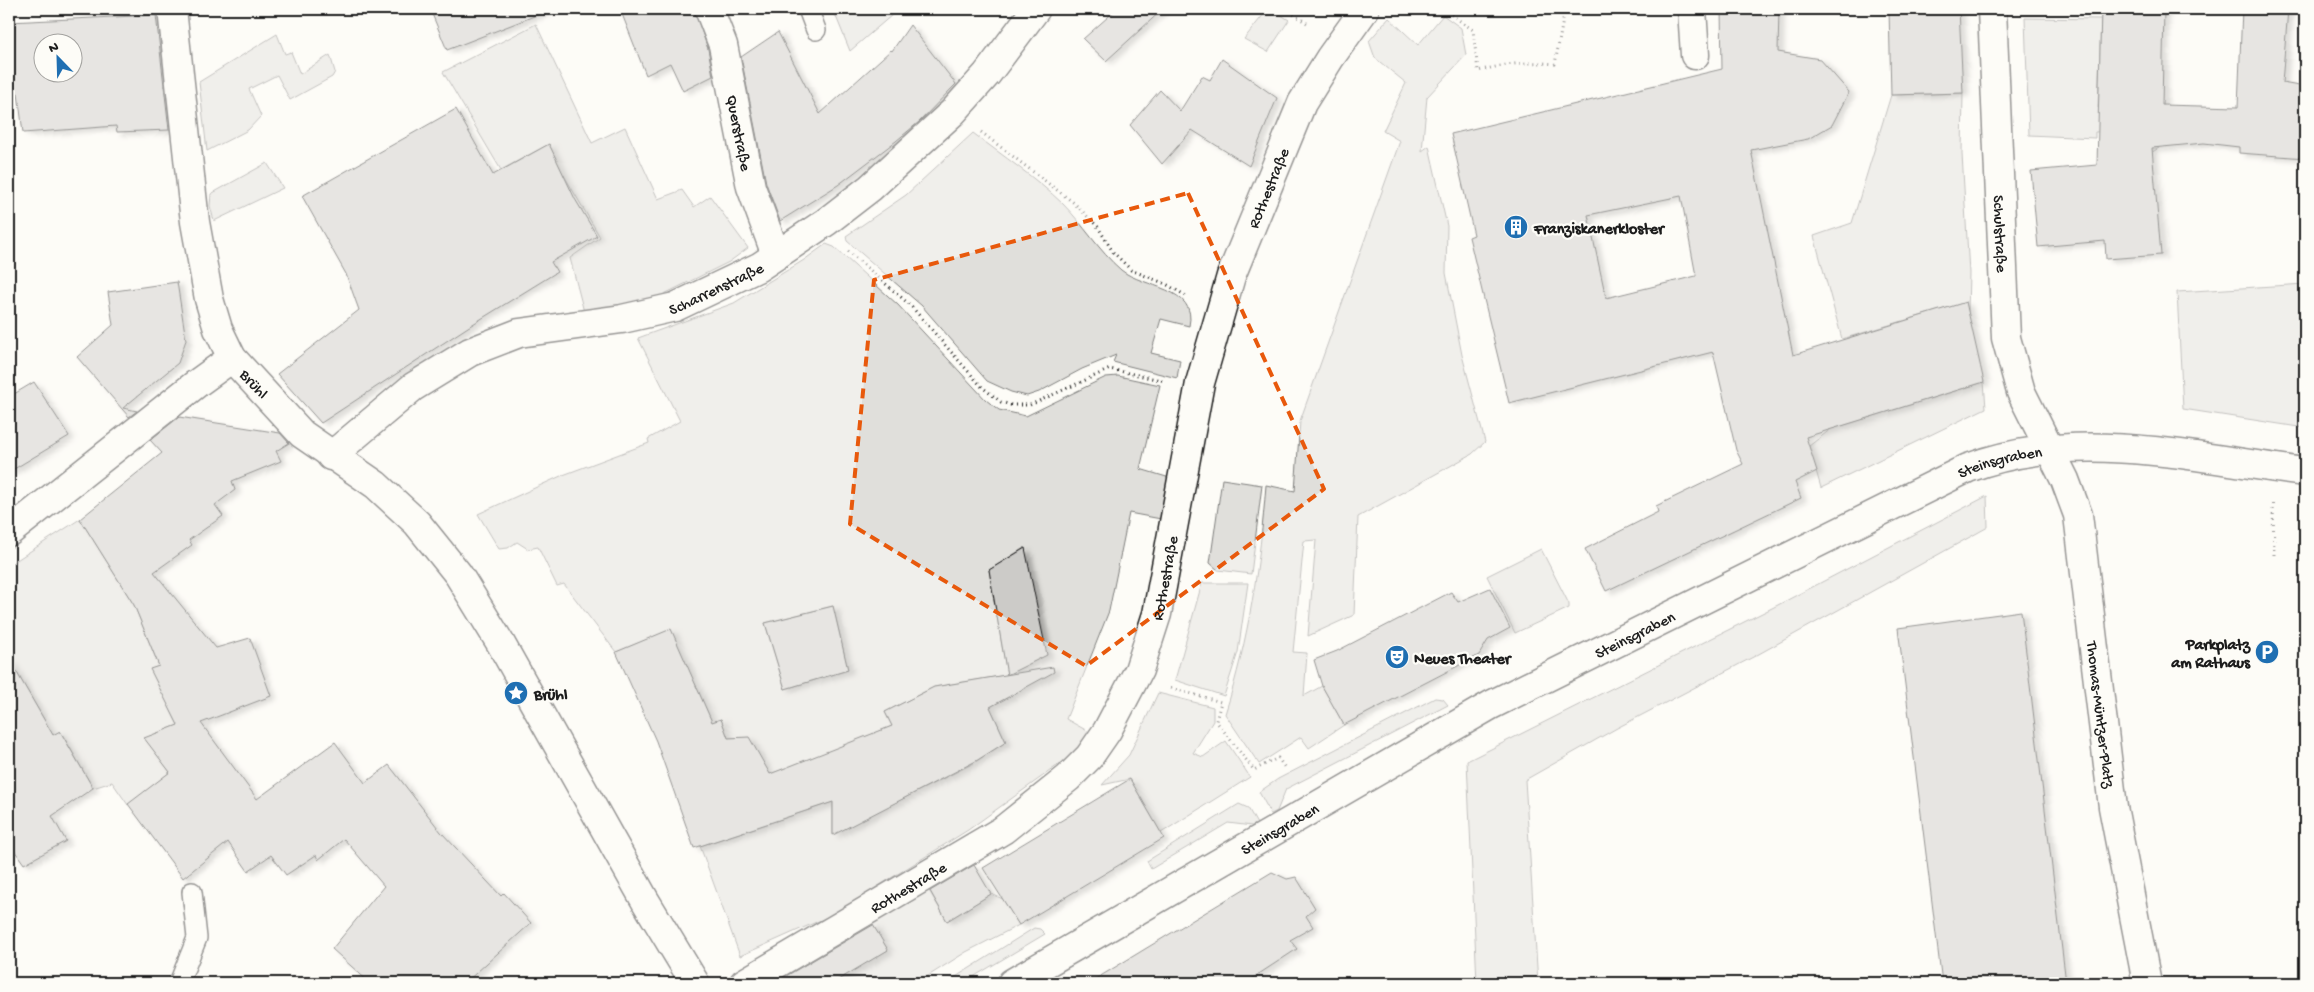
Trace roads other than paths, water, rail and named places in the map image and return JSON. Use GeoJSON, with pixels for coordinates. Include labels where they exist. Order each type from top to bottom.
{"type":"FeatureCollection","features":[{"type":"Feature","properties":{"kind":"street","name":"Brühl"},"geometry":{"type":"LineString","coordinates":[[172,9],[195,222],[209,299],[218,329],[232,358],[302,434],[383,491],[417,523],[458,574],[501,644],[646,902],[695,983]]}},
{"type":"Feature","properties":{"kind":"street","name":"Querstraße"},"geometry":{"type":"LineString","coordinates":[[709,9],[722,45],[751,187],[776,255]]}},
{"type":"Feature","properties":{"kind":"street","name":"Scharrenstraße"},"geometry":{"type":"LineString","coordinates":[[331,456],[413,387],[470,352],[519,333],[622,319],[675,307],[722,286],[776,255],[826,222],[870,188],[953,112],[987,74],[1036,9]]}},
{"type":"Feature","properties":{"kind":"street","name":"Rothestraße"},"geometry":{"type":"LineString","coordinates":[[744,983],[1003,830],[1068,778],[1090,757],[1108,731],[1139,670],[1157,614],[1200,383],[1226,291],[1302,103],[1330,58],[1365,9]]}},
{"type":"Feature","properties":{"kind":"street"},"geometry":{"type":"LineString","coordinates":[[1692,9],[1695,55]]}},
{"type":"Feature","properties":{"kind":"street","name":"Schulstraße"},"geometry":{"type":"LineString","coordinates":[[1992,9],[2006,338],[2021,392],[2049,450]]}},
{"type":"Feature","properties":{"kind":"street","name":"Brühl"},"geometry":{"type":"LineString","coordinates":[[9,532],[196,384],[232,358]]}},
{"type":"Feature","properties":{"kind":"street","name":"Steinsgraben"},"geometry":{"type":"LineString","coordinates":[[1012,983],[1491,705],[1968,468],[2012,455],[2049,450],[2106,448],[2164,453],[2305,472]]}},
{"type":"Feature","properties":{"kind":"street","name":"Thomas-Müntzer-Platz"},"geometry":{"type":"LineString","coordinates":[[2049,450],[2065,480],[2078,515],[2113,807],[2147,983]]}},
{"type":"Feature","properties":{"kind":"lane"},"geometry":{"type":"LineString","coordinates":[[808,9],[816,30]]}},
{"type":"Feature","properties":{"kind":"lane"},"geometry":{"type":"LineString","coordinates":[[179,983],[197,938],[192,892]]}},
{"type":"Feature","properties":{"kind":"place","name":"Franziskanerkloster"},"geometry":{"type":"Point","coordinates":[1516,227]}},
{"type":"Feature","properties":{"kind":"place","name":"Parkplatz am Rathaus"},"geometry":{"type":"Point","coordinates":[2267,652]}},
{"type":"Feature","properties":{"kind":"place","name":"Neues Theater"},"geometry":{"type":"Point","coordinates":[1397,657]}},
{"type":"Feature","properties":{"kind":"place","name":"Brühl"},"geometry":{"type":"Point","coordinates":[516,693]}}]}
